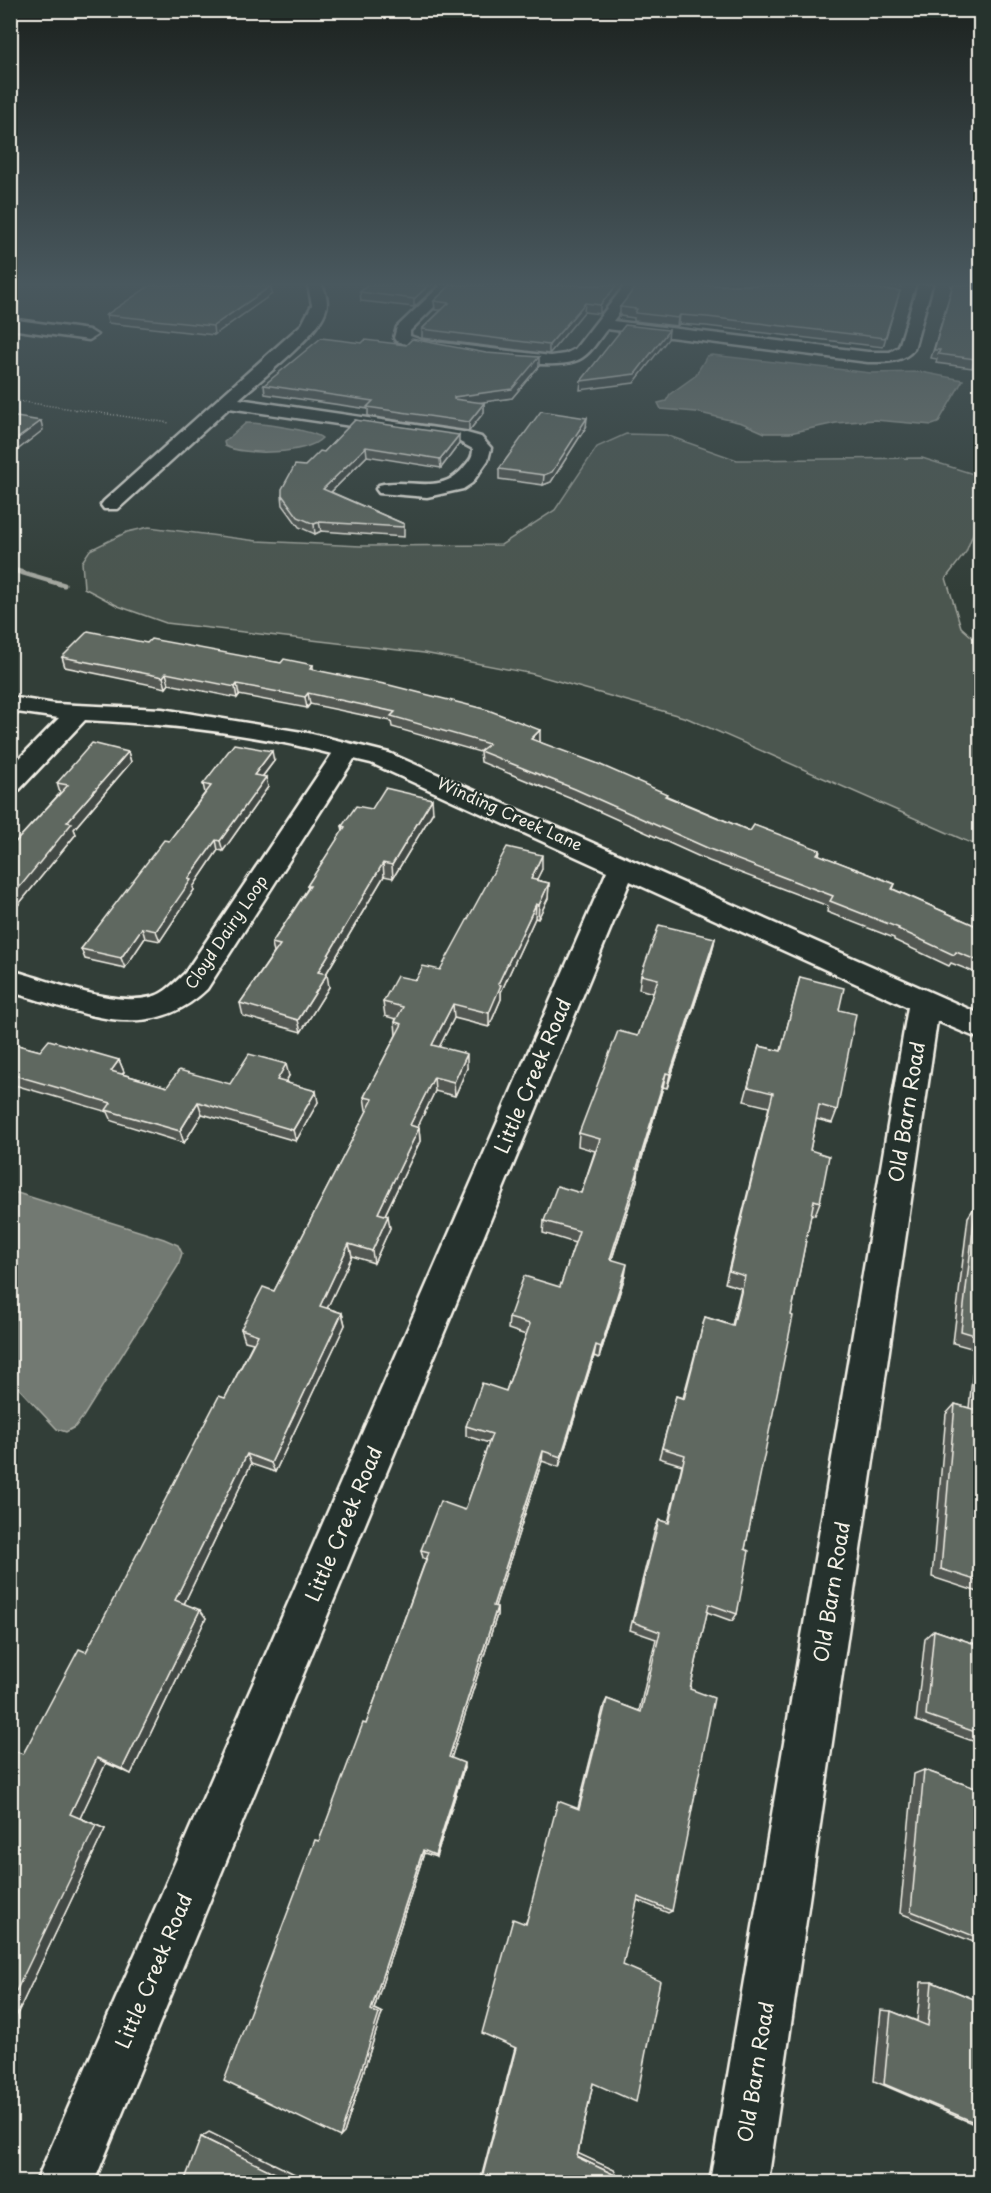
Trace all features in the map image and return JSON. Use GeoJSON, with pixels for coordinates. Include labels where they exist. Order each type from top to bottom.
{"type":"FeatureCollection","features":[{"type":"Feature","properties":{"kind":"street"},"geometry":{"type":"LineString","coordinates":[[111,505],[241,387]]}},
{"type":"Feature","properties":{"kind":"street"},"geometry":{"type":"LineString","coordinates":[[225,402],[463,437],[475,441],[482,448],[482,456],[465,479],[454,486],[427,491],[386,489]]}},
{"type":"Feature","properties":{"kind":"street","name":"Winding Creek Lane"},"geometry":{"type":"LineString","coordinates":[[10,704],[78,713],[162,716],[291,736],[348,749],[414,771],[981,1027]]}},
{"type":"Feature","properties":{"kind":"street"},"geometry":{"type":"LineString","coordinates":[[10,784],[78,713]]}},
{"type":"Feature","properties":{"kind":"street","name":"Cloyd Dairy Loop"},"geometry":{"type":"LineString","coordinates":[[10,981],[129,1012],[160,1006],[183,994],[196,981],[348,749]]}},
{"type":"Feature","properties":{"kind":"street","name":"Little Creek Road"},"geometry":{"type":"LineString","coordinates":[[65,2182],[623,865]]}},
{"type":"Feature","properties":{"kind":"street","name":"Old Barn Road"},"geometry":{"type":"LineString","coordinates":[[739,2182],[924,1002]]}},
{"type":"Feature","properties":{"kind":"path"},"geometry":{"type":"LineString","coordinates":[[10,400],[178,424],[202,423]]}},
{"type":"Feature","properties":{"kind":"shaded area"},"geometry":{"type":"Polygon","coordinates":[[[679,387],[959,387],[938,423],[932,425],[875,420],[836,423],[790,433],[765,433],[742,423],[696,412],[661,409],[658,403],[666,401],[670,394],[679,387]]]}},
{"type":"Feature","properties":{"kind":"shaded area"},"geometry":{"type":"Polygon","coordinates":[[[246,423],[298,430],[322,438],[304,447],[275,452],[246,451],[225,446],[224,442],[246,423]]]}},
{"type":"Feature","properties":{"kind":"shaded area"},"geometry":{"type":"Polygon","coordinates":[[[626,434],[666,435],[737,460],[922,458],[980,476],[980,515],[966,552],[946,578],[961,627],[980,644],[980,847],[687,718],[533,674],[424,653],[166,623],[118,606],[84,588],[82,562],[90,550],[127,532],[149,527],[257,541],[361,546],[501,545],[555,510],[597,447],[626,434]]]}},
{"type":"Feature","properties":{"kind":"shaded area"},"geometry":{"type":"Polygon","coordinates":[[[11,1191],[164,1239],[178,1245],[182,1253],[178,1266],[83,1417],[75,1427],[66,1432],[57,1429],[11,1380],[11,1191]]]}},
{"type":"Feature","properties":{"kind":"building"},"geometry":{"type":"Polygon","coordinates":[[[280,387],[513,387],[454,397],[454,399],[484,403],[469,422],[367,407],[373,401],[280,387]]]}},
{"type":"Feature","properties":{"kind":"building"},"geometry":{"type":"Polygon","coordinates":[[[541,411],[587,418],[552,472],[544,475],[499,469],[541,411]]]}},
{"type":"Feature","properties":{"kind":"building"},"geometry":{"type":"Polygon","coordinates":[[[10,416],[41,421],[10,444],[10,416]]]}},
{"type":"Feature","properties":{"kind":"building"},"geometry":{"type":"Polygon","coordinates":[[[355,420],[459,435],[440,459],[366,447],[323,489],[404,524],[403,527],[319,522],[314,524],[298,517],[282,495],[282,489],[295,465],[305,466],[320,451],[324,452],[355,420]]]}},
{"type":"Feature","properties":{"kind":"building"},"geometry":{"type":"Polygon","coordinates":[[[88,631],[147,643],[151,639],[281,663],[284,659],[313,665],[310,669],[389,685],[488,710],[540,730],[531,739],[596,763],[667,794],[665,796],[750,831],[754,825],[820,850],[817,854],[895,884],[892,889],[981,928],[981,962],[956,952],[954,955],[899,928],[830,901],[833,896],[712,850],[575,789],[480,751],[489,744],[391,716],[395,712],[308,693],[305,697],[237,684],[235,687],[166,673],[163,677],[62,657],[88,631]]]}},
{"type":"Feature","properties":{"kind":"building"},"geometry":{"type":"Polygon","coordinates":[[[92,743],[128,752],[67,822],[72,823],[10,899],[10,848],[68,785],[57,783],[92,743]]]}},
{"type":"Feature","properties":{"kind":"building"},"geometry":{"type":"Polygon","coordinates":[[[234,744],[272,751],[254,775],[266,777],[220,841],[216,840],[188,879],[191,880],[156,931],[142,928],[121,958],[81,949],[164,840],[169,841],[211,786],[203,784],[234,744]]]}},
{"type":"Feature","properties":{"kind":"building"},"geometry":{"type":"Polygon","coordinates":[[[385,788],[432,799],[392,865],[383,863],[318,972],[327,974],[298,1020],[240,1003],[280,945],[272,943],[310,886],[307,886],[345,827],[342,826],[356,806],[372,809],[385,788]]]}},
{"type":"Feature","properties":{"kind":"building"},"geometry":{"type":"Polygon","coordinates":[[[507,847],[542,855],[531,879],[549,883],[539,905],[536,904],[498,984],[501,985],[489,1013],[453,1004],[432,1045],[467,1054],[454,1082],[434,1077],[410,1125],[419,1128],[378,1213],[388,1216],[372,1251],[349,1244],[320,1306],[342,1313],[271,1463],[247,1454],[175,1600],[200,1610],[122,1769],[97,1758],[70,1814],[96,1825],[10,2004],[10,1749],[23,1754],[79,1649],[86,1652],[219,1396],[225,1398],[258,1335],[241,1329],[263,1287],[274,1291],[373,1099],[364,1097],[402,1024],[395,1022],[403,1007],[383,1002],[397,976],[416,980],[423,966],[440,970],[507,847]]]}},
{"type":"Feature","properties":{"kind":"building"},"geometry":{"type":"Polygon","coordinates":[[[659,925],[715,938],[670,1074],[666,1073],[610,1259],[627,1264],[601,1347],[596,1345],[561,1457],[543,1451],[493,1606],[497,1607],[449,1757],[464,1763],[435,1855],[423,1850],[371,2010],[379,2014],[340,2137],[224,2081],[315,1840],[319,1841],[363,1723],[366,1724],[429,1552],[421,1550],[440,1501],[465,1510],[492,1434],[466,1426],[482,1383],[506,1391],[530,1324],[509,1318],[524,1276],[560,1287],[579,1231],[544,1221],[557,1186],[581,1193],[600,1139],[579,1133],[618,1031],[638,1036],[658,979],[641,975],[659,925]]]}},
{"type":"Feature","properties":{"kind":"building"},"geometry":{"type":"Polygon","coordinates":[[[800,977],[844,988],[839,1010],[856,1014],[837,1110],[819,1105],[810,1150],[829,1156],[820,1202],[814,1200],[791,1315],[793,1316],[745,1549],[749,1551],[737,1614],[709,1604],[690,1689],[714,1698],[672,1911],[638,1897],[623,1965],[660,1981],[636,2102],[593,2083],[577,2157],[617,2176],[616,2182],[481,2182],[516,2048],[482,2033],[513,1919],[526,1924],[558,1801],[579,1809],[607,1699],[641,1712],[660,1632],[633,1622],[659,1520],[669,1523],[685,1455],[662,1448],[676,1396],[684,1399],[705,1317],[733,1326],[745,1276],[729,1271],[773,1093],[748,1087],[759,1046],[781,1051],[800,977]]]}},
{"type":"Feature","properties":{"kind":"building"},"geometry":{"type":"Polygon","coordinates":[[[49,1040],[119,1060],[111,1071],[167,1087],[179,1070],[230,1084],[249,1054],[286,1064],[277,1080],[316,1091],[293,1130],[198,1102],[180,1131],[106,1110],[111,1103],[10,1074],[10,1043],[40,1051],[49,1040]]]}},
{"type":"Feature","properties":{"kind":"building"},"geometry":{"type":"Polygon","coordinates":[[[976,1205],[981,1206],[981,1337],[961,1331],[976,1205]]]}},
{"type":"Feature","properties":{"kind":"building"},"geometry":{"type":"Polygon","coordinates":[[[981,1367],[981,1582],[941,1569],[955,1404],[976,1410],[981,1367]]]}},
{"type":"Feature","properties":{"kind":"building"},"geometry":{"type":"Polygon","coordinates":[[[934,1630],[981,1646],[981,1734],[926,1715],[934,1630]]]}},
{"type":"Feature","properties":{"kind":"building"},"geometry":{"type":"Polygon","coordinates":[[[924,1770],[981,1790],[981,1939],[911,1911],[924,1770]]]}},
{"type":"Feature","properties":{"kind":"building"},"geometry":{"type":"Polygon","coordinates":[[[932,1982],[981,2002],[981,2125],[884,2084],[891,2011],[928,2026],[932,1982]]]}},
{"type":"Feature","properties":{"kind":"building"},"geometry":{"type":"Polygon","coordinates":[[[201,2137],[293,2182],[184,2182],[201,2137]]]}},
{"type":"Feature","properties":{"kind":"waterway"},"geometry":{"type":"LineString","coordinates":[[10,569],[64,585]]}}]}
